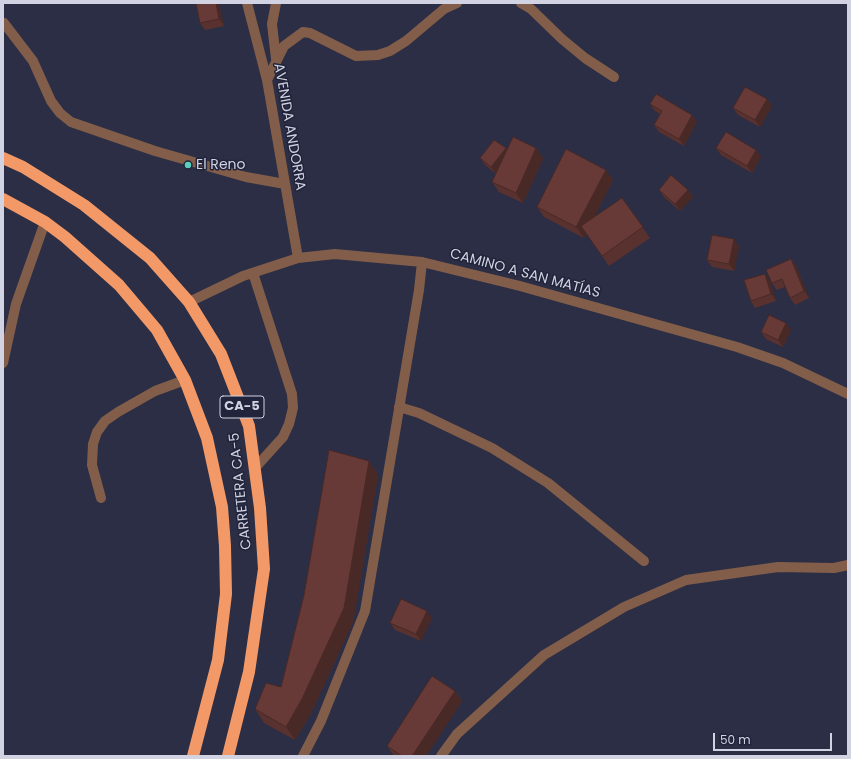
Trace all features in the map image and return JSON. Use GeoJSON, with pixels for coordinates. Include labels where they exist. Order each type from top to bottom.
{"type":"FeatureCollection","features":[{"type":"Feature","properties":{"kind":"highway","name":"CARRETERA CA-5"},"geometry":{"type":"LineString","coordinates":[[3,158],[22,167],[84,205],[150,258],[189,302],[221,354],[249,426],[264,569],[249,672],[228,756]]}},
{"type":"Feature","properties":{"kind":"highway","name":"CARRETERA CA-5"},"geometry":{"type":"LineString","coordinates":[[3,199],[45,222],[65,237],[119,285],[157,330],[185,380],[207,438],[222,507],[225,546],[226,594],[218,660],[193,756]]}},
{"type":"Feature","properties":{"kind":"street","name":"AVENIDA ANDORRA"},"geometry":{"type":"LineString","coordinates":[[247,3],[268,80],[298,258]]}},
{"type":"Feature","properties":{"kind":"street"},"geometry":{"type":"LineString","coordinates":[[276,3],[272,24],[276,59]]}},
{"type":"Feature","properties":{"kind":"street"},"geometry":{"type":"LineString","coordinates":[[268,80],[276,59],[284,46],[303,32],[310,33],[356,56],[378,55],[390,51],[406,41],[444,9],[457,3]]}},
{"type":"Feature","properties":{"kind":"street"},"geometry":{"type":"LineString","coordinates":[[521,3],[531,9],[579,53],[614,77]]}},
{"type":"Feature","properties":{"kind":"street"},"geometry":{"type":"LineString","coordinates":[[4,23],[33,61],[51,101],[60,113],[70,122],[162,153],[246,177],[285,184]]}},
{"type":"Feature","properties":{"kind":"street"},"geometry":{"type":"LineString","coordinates":[[3,363],[16,304],[45,222]]}},
{"type":"Feature","properties":{"kind":"street","name":"CAMINO A SAN MATÍAS"},"geometry":{"type":"LineString","coordinates":[[189,302],[252,273],[298,258],[335,254],[422,262],[520,286],[737,347],[783,363],[848,394]]}},
{"type":"Feature","properties":{"kind":"street"},"geometry":{"type":"LineString","coordinates":[[303,756],[321,721],[365,611],[419,290],[422,262]]}},
{"type":"Feature","properties":{"kind":"street"},"geometry":{"type":"LineString","coordinates":[[252,273],[292,394],[293,408],[289,424],[283,437],[254,468]]}},
{"type":"Feature","properties":{"kind":"street"},"geometry":{"type":"LineString","coordinates":[[101,498],[92,465],[93,444],[96,432],[105,421],[118,412],[156,391],[185,380]]}},
{"type":"Feature","properties":{"kind":"street"},"geometry":{"type":"LineString","coordinates":[[399,407],[419,413],[492,448],[548,483],[644,561]]}},
{"type":"Feature","properties":{"kind":"street"},"geometry":{"type":"LineString","coordinates":[[442,756],[457,734],[544,655],[624,607],[686,580],[778,567],[834,568],[848,565]]}},
{"type":"Feature","properties":{"kind":"building"},"geometry":{"type":"Polygon","coordinates":[[[196,3],[216,3],[219,19],[200,23],[196,3]]]}},
{"type":"Feature","properties":{"kind":"building"},"geometry":{"type":"Polygon","coordinates":[[[745,87],[767,99],[755,120],[733,108],[745,87]]]}},
{"type":"Feature","properties":{"kind":"building"},"geometry":{"type":"Polygon","coordinates":[[[656,94],[692,115],[679,139],[654,125],[662,111],[650,104],[656,94]]]}},
{"type":"Feature","properties":{"kind":"building"},"geometry":{"type":"Polygon","coordinates":[[[726,132],[756,150],[747,166],[716,148],[726,132]]]}},
{"type":"Feature","properties":{"kind":"building"},"geometry":{"type":"Polygon","coordinates":[[[513,137],[536,148],[516,193],[492,182],[513,137]]]}},
{"type":"Feature","properties":{"kind":"building"},"geometry":{"type":"Polygon","coordinates":[[[494,140],[506,148],[491,167],[480,158],[494,140]]]}},
{"type":"Feature","properties":{"kind":"building"},"geometry":{"type":"Polygon","coordinates":[[[566,149],[606,170],[576,227],[537,207],[566,149]]]}},
{"type":"Feature","properties":{"kind":"building"},"geometry":{"type":"Polygon","coordinates":[[[671,175],[688,190],[675,204],[659,190],[671,175]]]}},
{"type":"Feature","properties":{"kind":"building"},"geometry":{"type":"Polygon","coordinates":[[[622,198],[643,227],[602,256],[581,226],[622,198]]]}},
{"type":"Feature","properties":{"kind":"building"},"geometry":{"type":"Polygon","coordinates":[[[712,235],[734,239],[729,264],[707,260],[712,235]]]}},
{"type":"Feature","properties":{"kind":"building"},"geometry":{"type":"Polygon","coordinates":[[[791,259],[804,291],[790,298],[782,279],[772,283],[766,270],[791,259]]]}},
{"type":"Feature","properties":{"kind":"building"},"geometry":{"type":"Polygon","coordinates":[[[765,274],[771,294],[751,301],[744,280],[765,274]]]}},
{"type":"Feature","properties":{"kind":"building"},"geometry":{"type":"Polygon","coordinates":[[[769,315],[786,323],[778,340],[761,332],[769,315]]]}},
{"type":"Feature","properties":{"kind":"building"},"geometry":{"type":"Polygon","coordinates":[[[329,450],[369,461],[344,608],[302,699],[286,727],[255,709],[266,683],[281,687],[304,595],[329,450]]]}},
{"type":"Feature","properties":{"kind":"building"},"geometry":{"type":"Polygon","coordinates":[[[401,599],[427,611],[416,634],[390,623],[401,599]]]}},
{"type":"Feature","properties":{"kind":"building"},"geometry":{"type":"Polygon","coordinates":[[[432,676],[455,691],[412,756],[402,756],[387,746],[432,676]]]}},
{"type":"Feature","properties":{"kind":"place","name":"El Reno"},"geometry":{"type":"Point","coordinates":[188,165]}}]}
